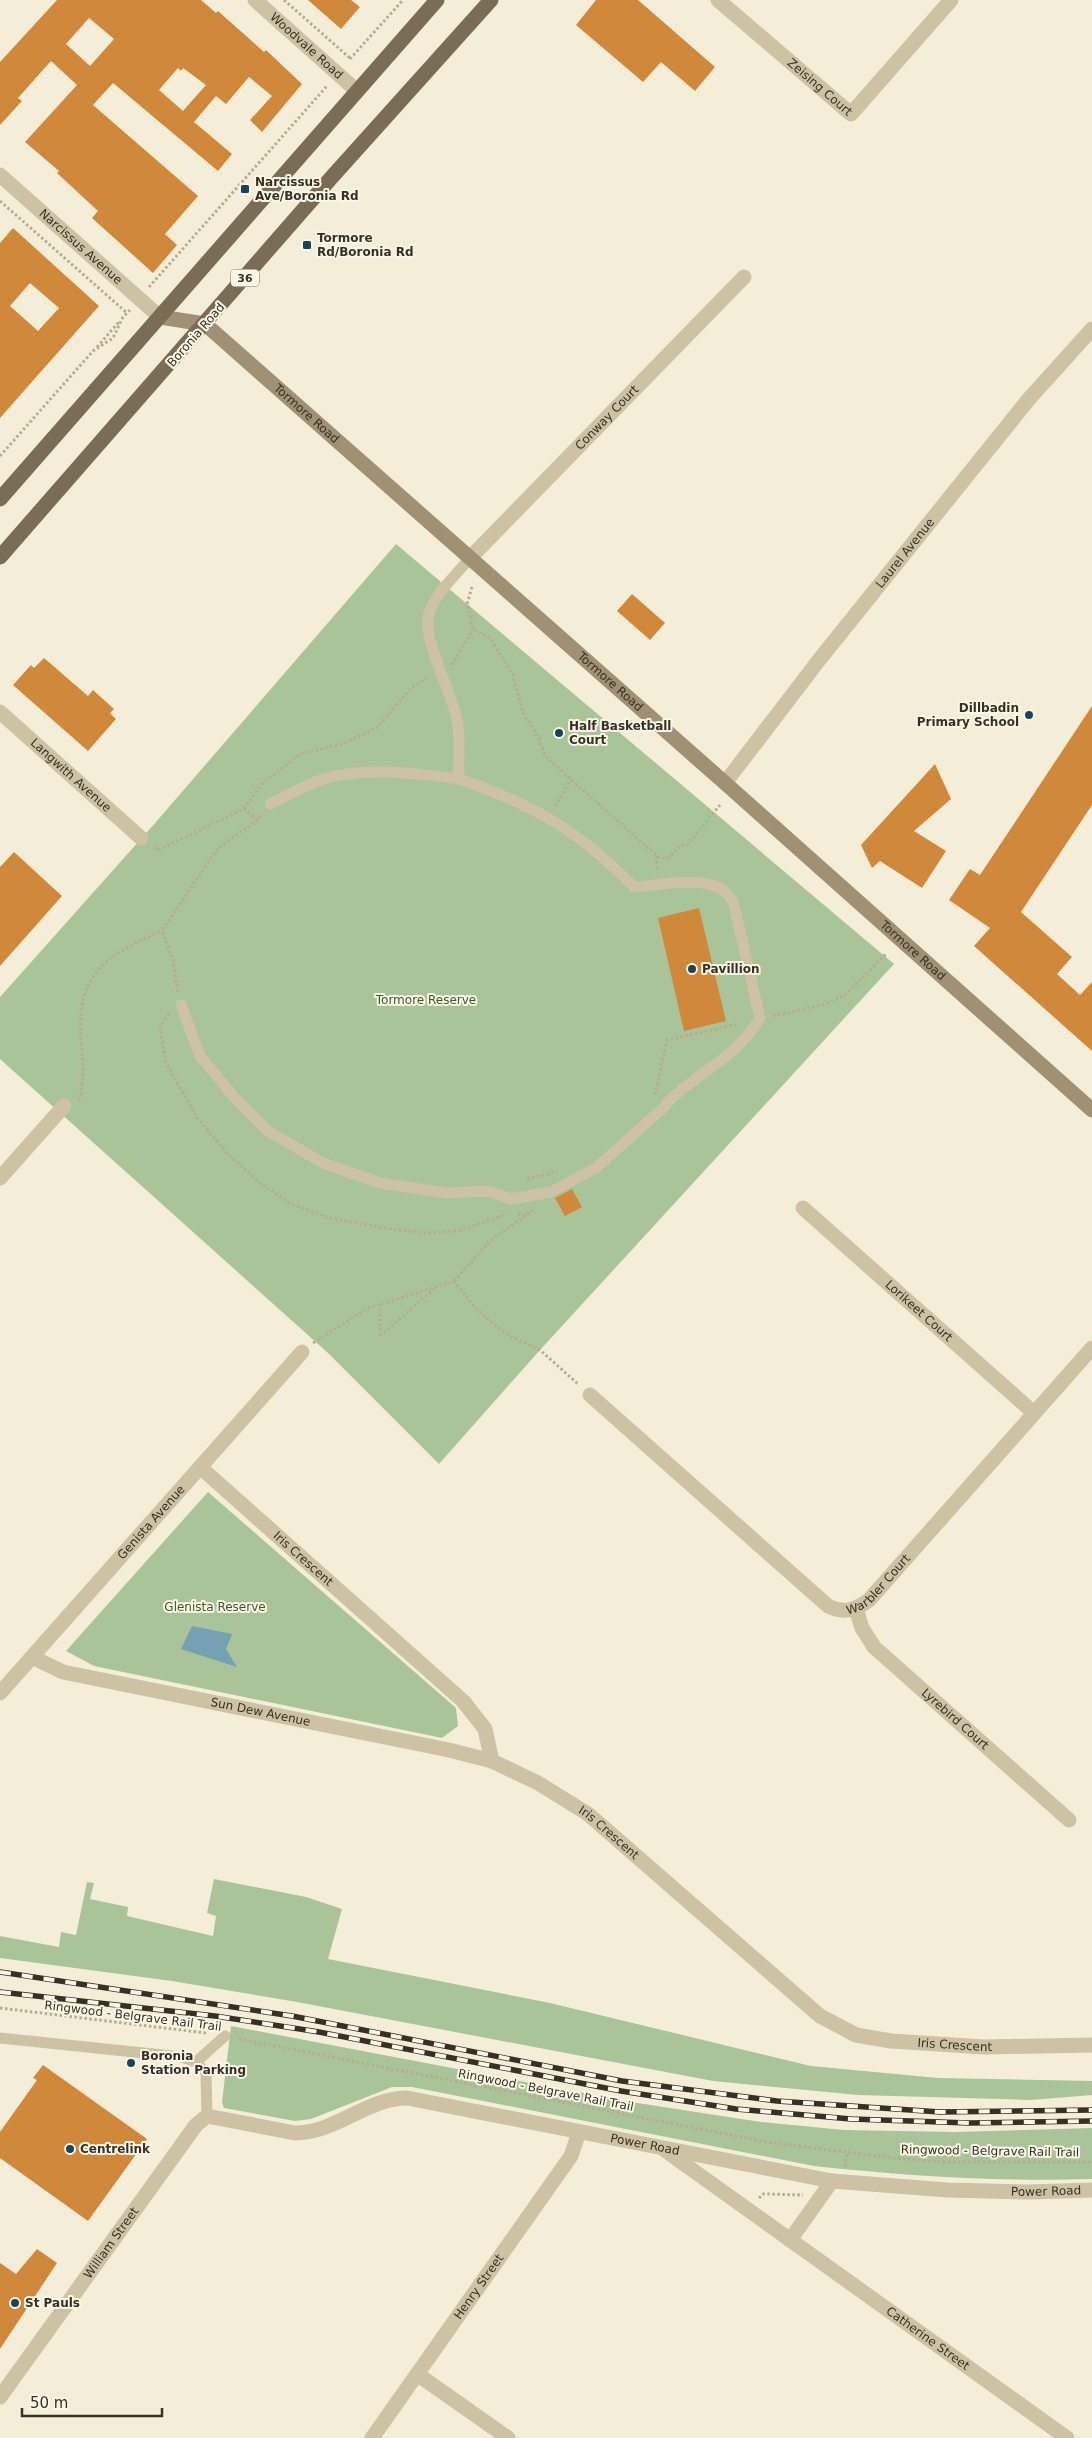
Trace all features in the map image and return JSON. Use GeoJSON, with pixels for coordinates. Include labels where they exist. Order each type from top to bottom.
{"type":"FeatureCollection","features":[{"type":"Feature","properties":{"kind":"main road"},"geometry":{"type":"LineString","coordinates":[[0,498],[437,0]]}},
{"type":"Feature","properties":{"kind":"main road","name":"Boronia Road"},"geometry":{"type":"LineString","coordinates":[[0,557],[331,178],[490,0]]}},
{"type":"Feature","properties":{"kind":"street","name":"Woodvale Road"},"geometry":{"type":"LineString","coordinates":[[255,0],[357,91]]}},
{"type":"Feature","properties":{"kind":"street","name":"Zeising Court"},"geometry":{"type":"LineString","coordinates":[[718,0],[851,114],[952,0]]}},
{"type":"Feature","properties":{"kind":"street","name":"Narcissus Avenue"},"geometry":{"type":"LineString","coordinates":[[0,176],[160,317]]}},
{"type":"Feature","properties":{"kind":"street","name":"Conway Court"},"geometry":{"type":"LineString","coordinates":[[470,558],[744,277]]}},
{"type":"Feature","properties":{"kind":"street"},"geometry":{"type":"LineString","coordinates":[[160,317],[205,324]]}},
{"type":"Feature","properties":{"kind":"street","name":"Tormore Road"},"geometry":{"type":"LineString","coordinates":[[205,324],[1092,1110]]}},
{"type":"Feature","properties":{"kind":"street","name":"Laurel Avenue"},"geometry":{"type":"LineString","coordinates":[[725,783],[819,660],[1028,400],[1092,328]]}},
{"type":"Feature","properties":{"kind":"street","name":"Langwith Avenue"},"geometry":{"type":"LineString","coordinates":[[0,712],[141,838]]}},
{"type":"Feature","properties":{"kind":"street"},"geometry":{"type":"LineString","coordinates":[[0,1178],[71,1106]]}},
{"type":"Feature","properties":{"kind":"street","name":"Lorikeet Court"},"geometry":{"type":"LineString","coordinates":[[803,1208],[1034,1413]]}},
{"type":"Feature","properties":{"kind":"street","name":"Warbler Court"},"geometry":{"type":"LineString","coordinates":[[590,1395],[828,1606],[840,1610],[856,1609],[869,1600],[1092,1348]]}},
{"type":"Feature","properties":{"kind":"street","name":"Genista Avenue"},"geometry":{"type":"LineString","coordinates":[[0,1693],[302,1352]]}},
{"type":"Feature","properties":{"kind":"street","name":"Iris Crescent"},"geometry":{"type":"LineString","coordinates":[[200,1467],[463,1701],[484,1730],[492,1762],[538,1783],[588,1814],[820,2016],[856,2035],[891,2041],[984,2047],[1092,2045]]}},
{"type":"Feature","properties":{"kind":"street","name":"Lyrebird Court"},"geometry":{"type":"LineString","coordinates":[[856,1609],[862,1628],[874,1647],[1069,1820]]}},
{"type":"Feature","properties":{"kind":"street","name":"Sun Dew Avenue"},"geometry":{"type":"LineString","coordinates":[[32,1657],[64,1672],[449,1750],[492,1762]]}},
{"type":"Feature","properties":{"kind":"street","name":"Power Road"},"geometry":{"type":"LineString","coordinates":[[206,2116],[216,2116],[295,2133],[307,2133],[331,2126],[388,2100],[406,2098],[832,2181],[947,2190],[1029,2192],[1092,2190]]}},
{"type":"Feature","properties":{"kind":"street","name":"William Street"},"geometry":{"type":"LineString","coordinates":[[0,2397],[196,2125],[206,2116]]}},
{"type":"Feature","properties":{"kind":"street","name":"Henry Street"},"geometry":{"type":"LineString","coordinates":[[372,2438],[571,2156],[579,2132]]}},
{"type":"Feature","properties":{"kind":"street","name":"Catherine Street"},"geometry":{"type":"LineString","coordinates":[[660,2147],[1067,2438]]}},
{"type":"Feature","properties":{"kind":"street"},"geometry":{"type":"LineString","coordinates":[[790,2240],[832,2181]]}},
{"type":"Feature","properties":{"kind":"street"},"geometry":{"type":"LineString","coordinates":[[418,2374],[508,2438]]}},
{"type":"Feature","properties":{"kind":"lane"},"geometry":{"type":"LineString","coordinates":[[459,779],[458,725],[454,705],[429,638],[428,622],[430,610],[440,593],[470,558]]}},
{"type":"Feature","properties":{"kind":"lane"},"geometry":{"type":"LineString","coordinates":[[181,1005],[200,1056],[234,1097],[268,1131],[323,1163],[380,1183],[446,1193],[488,1191],[511,1199],[551,1192],[596,1168],[670,1100],[719,1063],[749,1037],[760,1018],[734,905],[731,897],[724,890],[714,885],[696,882],[634,887],[592,847],[549,818],[503,794],[459,779],[417,773],[384,772],[344,776],[319,780],[270,804]]}},
{"type":"Feature","properties":{"kind":"lane"},"geometry":{"type":"LineString","coordinates":[[196,2062],[225,2036]]}},
{"type":"Feature","properties":{"kind":"lane"},"geometry":{"type":"LineString","coordinates":[[0,2038],[182,2057],[196,2062],[206,2073],[206,2116]]}},
{"type":"Feature","properties":{"kind":"path"},"geometry":{"type":"LineString","coordinates":[[284,0],[351,59]]}},
{"type":"Feature","properties":{"kind":"path"},"geometry":{"type":"LineString","coordinates":[[345,65],[402,0]]}},
{"type":"Feature","properties":{"kind":"path"},"geometry":{"type":"LineString","coordinates":[[147,289],[331,81]]}},
{"type":"Feature","properties":{"kind":"path"},"geometry":{"type":"LineString","coordinates":[[0,201],[127,313]]}},
{"type":"Feature","properties":{"kind":"path"},"geometry":{"type":"LineString","coordinates":[[0,456],[132,307]]}},
{"type":"Feature","properties":{"kind":"path"},"geometry":{"type":"LineString","coordinates":[[93,351],[115,340],[123,317]]}},
{"type":"Feature","properties":{"kind":"path"},"geometry":{"type":"LineString","coordinates":[[141,838],[158,850],[244,809],[262,785],[300,754],[342,744],[377,728],[412,687],[454,664],[473,629],[467,604],[472,587]]}},
{"type":"Feature","properties":{"kind":"path"},"geometry":{"type":"LineString","coordinates":[[473,629],[490,638],[513,675],[523,713],[536,733],[546,757],[657,856],[667,859],[681,845],[687,845],[720,805]]}},
{"type":"Feature","properties":{"kind":"path"},"geometry":{"type":"LineString","coordinates":[[549,818],[571,779]]}},
{"type":"Feature","properties":{"kind":"path"},"geometry":{"type":"LineString","coordinates":[[71,1106],[84,1072],[80,1011],[88,983],[106,961],[132,944],[162,930],[219,847],[258,820],[270,804]]}},
{"type":"Feature","properties":{"kind":"path"},"geometry":{"type":"LineString","coordinates":[[244,809],[258,820]]}},
{"type":"Feature","properties":{"kind":"path"},"geometry":{"type":"LineString","coordinates":[[162,930],[173,961],[181,1005]]}},
{"type":"Feature","properties":{"kind":"path"},"geometry":{"type":"LineString","coordinates":[[302,1352],[322,1336],[358,1313],[380,1304],[454,1281],[489,1242],[528,1216],[551,1192]]}},
{"type":"Feature","properties":{"kind":"path"},"geometry":{"type":"LineString","coordinates":[[454,1281],[473,1306],[490,1321],[510,1336],[540,1350],[590,1395]]}},
{"type":"Feature","properties":{"kind":"path"},"geometry":{"type":"LineString","coordinates":[[380,1304],[380,1336],[435,1288]]}},
{"type":"Feature","properties":{"kind":"path","name":"Ringwood - Belgrave Rail Trail"},"geometry":{"type":"LineString","coordinates":[[0,2008],[184,2029],[225,2036],[786,2145],[901,2159],[944,2162],[1092,2162]]}},
{"type":"Feature","properties":{"kind":"path"},"geometry":{"type":"LineString","coordinates":[[750,2210],[763,2194],[822,2196]]}},
{"type":"Feature","properties":{"kind":"green space","name":"Tormore Reserve"},"geometry":{"type":"Polygon","coordinates":[[[396,544],[894,964],[540,1350],[439,1464],[328,1353],[0,1059],[0,997],[156,822],[396,544]]]}},
{"type":"Feature","properties":{"kind":"green space","name":"Glenista Reserve"},"geometry":{"type":"Polygon","coordinates":[[[208,1492],[456,1708],[458,1726],[442,1738],[94,1666],[66,1651],[208,1492]]]}},
{"type":"Feature","properties":{"kind":"green space"},"geometry":{"type":"Polygon","coordinates":[[[214,1879],[306,1897],[342,1909],[328,1959],[550,2003],[811,2066],[938,2078],[1092,2081],[1092,2095],[1031,2100],[858,2095],[713,2081],[297,2002],[172,1981],[0,1958],[0,1936],[59,1947],[61,1932],[76,1935],[87,1882],[94,1883],[90,1899],[128,1907],[127,1916],[213,1936],[216,1916],[207,1913],[214,1879]]]}},
{"type":"Feature","properties":{"kind":"green space"},"geometry":{"type":"Polygon","coordinates":[[[231,2026],[631,2102],[761,2122],[844,2130],[955,2132],[1092,2128],[1092,2179],[1022,2180],[953,2177],[814,2166],[412,2087],[392,2087],[311,2119],[295,2121],[224,2108],[222,2102],[231,2026]]]}},
{"type":"Feature","properties":{"kind":"water"},"geometry":{"type":"Polygon","coordinates":[[[192,1626],[232,1634],[226,1649],[237,1667],[181,1649],[192,1626]]]}},
{"type":"Feature","properties":{"kind":"building"},"geometry":{"type":"Polygon","coordinates":[[[57,0],[201,0],[216,13],[218,11],[264,52],[266,50],[302,84],[262,132],[250,120],[272,96],[249,77],[226,104],[216,96],[194,122],[232,154],[218,171],[113,83],[93,105],[198,196],[165,234],[177,245],[153,273],[92,218],[98,211],[57,173],[59,171],[25,142],[77,85],[51,61],[18,98],[22,101],[0,125],[0,62],[57,0]],[[89,18],[66,44],[90,66],[114,39],[89,18]],[[178,68],[159,90],[183,111],[206,85],[183,68],[181,71],[178,68]]]}},
{"type":"Feature","properties":{"kind":"building"},"geometry":{"type":"Polygon","coordinates":[[[308,0],[351,0],[360,7],[341,29],[308,0]]]}},
{"type":"Feature","properties":{"kind":"building"},"geometry":{"type":"Polygon","coordinates":[[[596,0],[638,0],[715,67],[695,91],[661,62],[643,82],[576,25],[596,0]]]}},
{"type":"Feature","properties":{"kind":"building"},"geometry":{"type":"Polygon","coordinates":[[[13,228],[99,306],[0,418],[0,243],[13,228]],[[30,283],[10,306],[38,331],[59,308],[30,283]]]}},
{"type":"Feature","properties":{"kind":"building"},"geometry":{"type":"Polygon","coordinates":[[[632,594],[665,623],[650,640],[617,611],[632,594]]]}},
{"type":"Feature","properties":{"kind":"building"},"geometry":{"type":"Polygon","coordinates":[[[44,658],[88,696],[93,690],[114,709],[110,713],[116,719],[88,751],[13,685],[31,665],[34,668],[44,658]]]}},
{"type":"Feature","properties":{"kind":"building"},"geometry":{"type":"Polygon","coordinates":[[[1092,706],[1092,805],[1021,912],[1072,957],[1057,974],[1080,995],[1092,982],[1092,1051],[974,946],[990,928],[949,900],[970,869],[980,875],[1092,706]]]}},
{"type":"Feature","properties":{"kind":"building"},"geometry":{"type":"Polygon","coordinates":[[[935,764],[951,799],[914,831],[946,851],[922,888],[880,861],[872,868],[861,845],[935,764]]]}},
{"type":"Feature","properties":{"kind":"building"},"geometry":{"type":"Polygon","coordinates":[[[14,852],[62,896],[0,966],[0,867],[14,852]]]}},
{"type":"Feature","properties":{"kind":"building","name":"Pavillion"},"geometry":{"type":"Polygon","coordinates":[[[699,908],[726,1021],[684,1031],[658,918],[699,908]]]}},
{"type":"Feature","properties":{"kind":"building"},"geometry":{"type":"Polygon","coordinates":[[[572,1189],[582,1207],[565,1216],[555,1198],[572,1189]]]}},
{"type":"Feature","properties":{"kind":"building","name":"Centrelink"},"geometry":{"type":"Polygon","coordinates":[[[43,2065],[147,2139],[88,2221],[0,2158],[0,2132],[37,2080],[33,2078],[43,2065]]]}},
{"type":"Feature","properties":{"kind":"building","name":"St Pauls"},"geometry":{"type":"Polygon","coordinates":[[[37,2249],[57,2263],[0,2349],[0,2263],[16,2274],[37,2249]]]}},
{"type":"Feature","properties":{"kind":"railway"},"geometry":{"type":"LineString","coordinates":[[0,1972],[292,2016],[622,2081],[777,2101],[940,2112],[1092,2110]]}},
{"type":"Feature","properties":{"kind":"railway"},"geometry":{"type":"LineString","coordinates":[[0,1992],[215,2016],[319,2032],[621,2091],[736,2109],[851,2119],[969,2123],[1092,2121]]}},
{"type":"Feature","properties":{"kind":"place","name":"Narcissus Ave/Boronia Rd"},"geometry":{"type":"Point","coordinates":[245,189]}},
{"type":"Feature","properties":{"kind":"place","name":"Tormore Rd/Boronia Rd"},"geometry":{"type":"Point","coordinates":[307,245]}},
{"type":"Feature","properties":{"kind":"place","name":"Dillbadin Primary School"},"geometry":{"type":"Point","coordinates":[1029,715]}},
{"type":"Feature","properties":{"kind":"place","name":"Half Basketball Court"},"geometry":{"type":"Point","coordinates":[559,733]}},
{"type":"Feature","properties":{"kind":"place","name":"Pavillion"},"geometry":{"type":"Point","coordinates":[692,969]}},
{"type":"Feature","properties":{"kind":"place","name":"Boronia Station Parking"},"geometry":{"type":"Point","coordinates":[131,2063]}},
{"type":"Feature","properties":{"kind":"place","name":"Centrelink"},"geometry":{"type":"Point","coordinates":[70,2149]}},
{"type":"Feature","properties":{"kind":"place","name":"St Pauls"},"geometry":{"type":"Point","coordinates":[15,2303]}}]}
